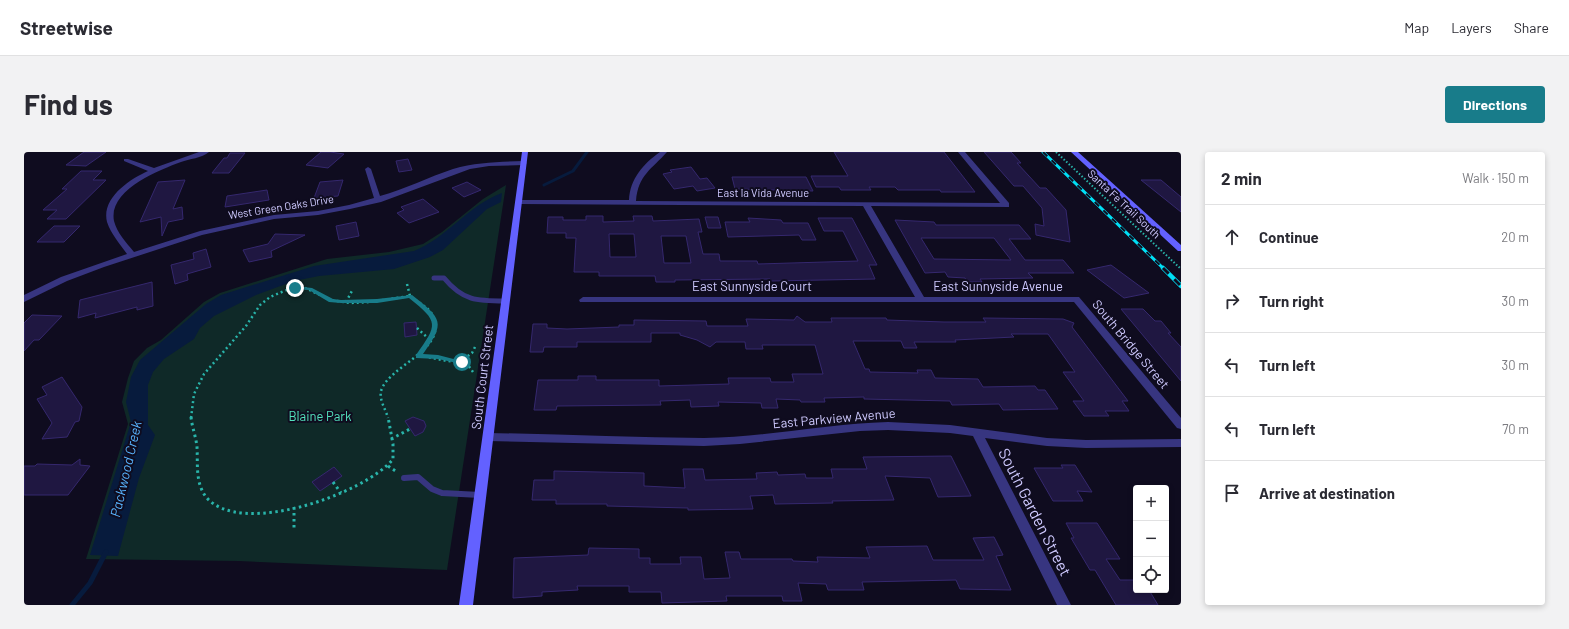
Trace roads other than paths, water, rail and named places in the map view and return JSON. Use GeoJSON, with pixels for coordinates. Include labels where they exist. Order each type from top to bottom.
{"type":"FeatureCollection","features":[{"type":"Feature","properties":{"kind":"street"},"geometry":{"type":"LineString","coordinates":[[131,254],[115,229],[110,217],[112,207],[128,186],[153,170],[206,152]]}},
{"type":"Feature","properties":{"kind":"street","name":"South Court Street"},"geometry":{"type":"LineString","coordinates":[[466,605],[525,152]]}},
{"type":"Feature","properties":{"kind":"street"},"geometry":{"type":"LineString","coordinates":[[632,203],[634,186],[639,175],[664,152]]}},
{"type":"Feature","properties":{"kind":"street","name":"East la Vida Avenue"},"geometry":{"type":"LineString","coordinates":[[519,202],[1006,206],[961,152]]}},
{"type":"Feature","properties":{"kind":"street"},"geometry":{"type":"LineString","coordinates":[[1074,152],[1181,249]]}},
{"type":"Feature","properties":{"kind":"street"},"geometry":{"type":"LineString","coordinates":[[126,160],[153,170]]}},
{"type":"Feature","properties":{"kind":"street","name":"West Green Oaks Drive"},"geometry":{"type":"LineString","coordinates":[[24,299],[64,279],[131,254],[236,224],[274,217],[318,213],[378,200],[455,171],[489,164],[524,163]]}},
{"type":"Feature","properties":{"kind":"street"},"geometry":{"type":"LineString","coordinates":[[368,169],[378,200]]}},
{"type":"Feature","properties":{"kind":"street"},"geometry":{"type":"LineString","coordinates":[[866,205],[921,299]]}},
{"type":"Feature","properties":{"kind":"street","name":"East Sunnyside Avenue"},"geometry":{"type":"LineString","coordinates":[[921,299],[1076,299]]}},
{"type":"Feature","properties":{"kind":"street","name":"East Sunnyside Court"},"geometry":{"type":"LineString","coordinates":[[583,300],[921,299]]}},
{"type":"Feature","properties":{"kind":"street","name":"South Bridge Street"},"geometry":{"type":"LineString","coordinates":[[1076,299],[1181,425]]}},
{"type":"Feature","properties":{"kind":"street","name":"East Parkview Avenue"},"geometry":{"type":"LineString","coordinates":[[488,437],[704,442],[740,440],[860,427],[888,426],[918,427],[1047,442],[1086,444],[1181,443]]}},
{"type":"Feature","properties":{"kind":"street","name":"South Garden Street"},"geometry":{"type":"LineString","coordinates":[[977,433],[1064,605]]}},
{"type":"Feature","properties":{"kind":"lane"},"geometry":{"type":"LineString","coordinates":[[434,278],[444,278],[453,289],[468,299],[505,301]]}},
{"type":"Feature","properties":{"kind":"lane"},"geometry":{"type":"LineString","coordinates":[[404,478],[413,475],[422,478],[434,490],[440,493],[480,495]]}},
{"type":"Feature","properties":{"kind":"water"},"geometry":{"type":"Polygon","coordinates":[[[502,193],[501,202],[487,209],[443,250],[430,257],[394,269],[319,276],[294,281],[256,295],[214,316],[200,328],[194,339],[164,359],[153,372],[148,385],[148,425],[155,435],[139,478],[118,556],[90,555],[131,422],[126,402],[131,377],[140,360],[206,304],[221,295],[314,266],[414,251],[437,238],[479,205],[502,193]]]}},
{"type":"Feature","properties":{"kind":"waterway","name":"Packwood Creek"},"geometry":{"type":"LineString","coordinates":[[544,185],[573,171],[587,152]]}},
{"type":"Feature","properties":{"kind":"waterway","name":"Packwood Creek"},"geometry":{"type":"LineString","coordinates":[[72,605],[90,583],[106,552]]}},
{"type":"Feature","properties":{"kind":"railway"},"geometry":{"type":"LineString","coordinates":[[1043,152],[1164,269]]}},
{"type":"Feature","properties":{"kind":"railway"},"geometry":{"type":"LineString","coordinates":[[1164,269],[1181,286]]}},
{"type":"Feature","properties":{"kind":"park label","name":"Blaine Park"},"geometry":{"type":"Point","coordinates":[320,416]}}]}
